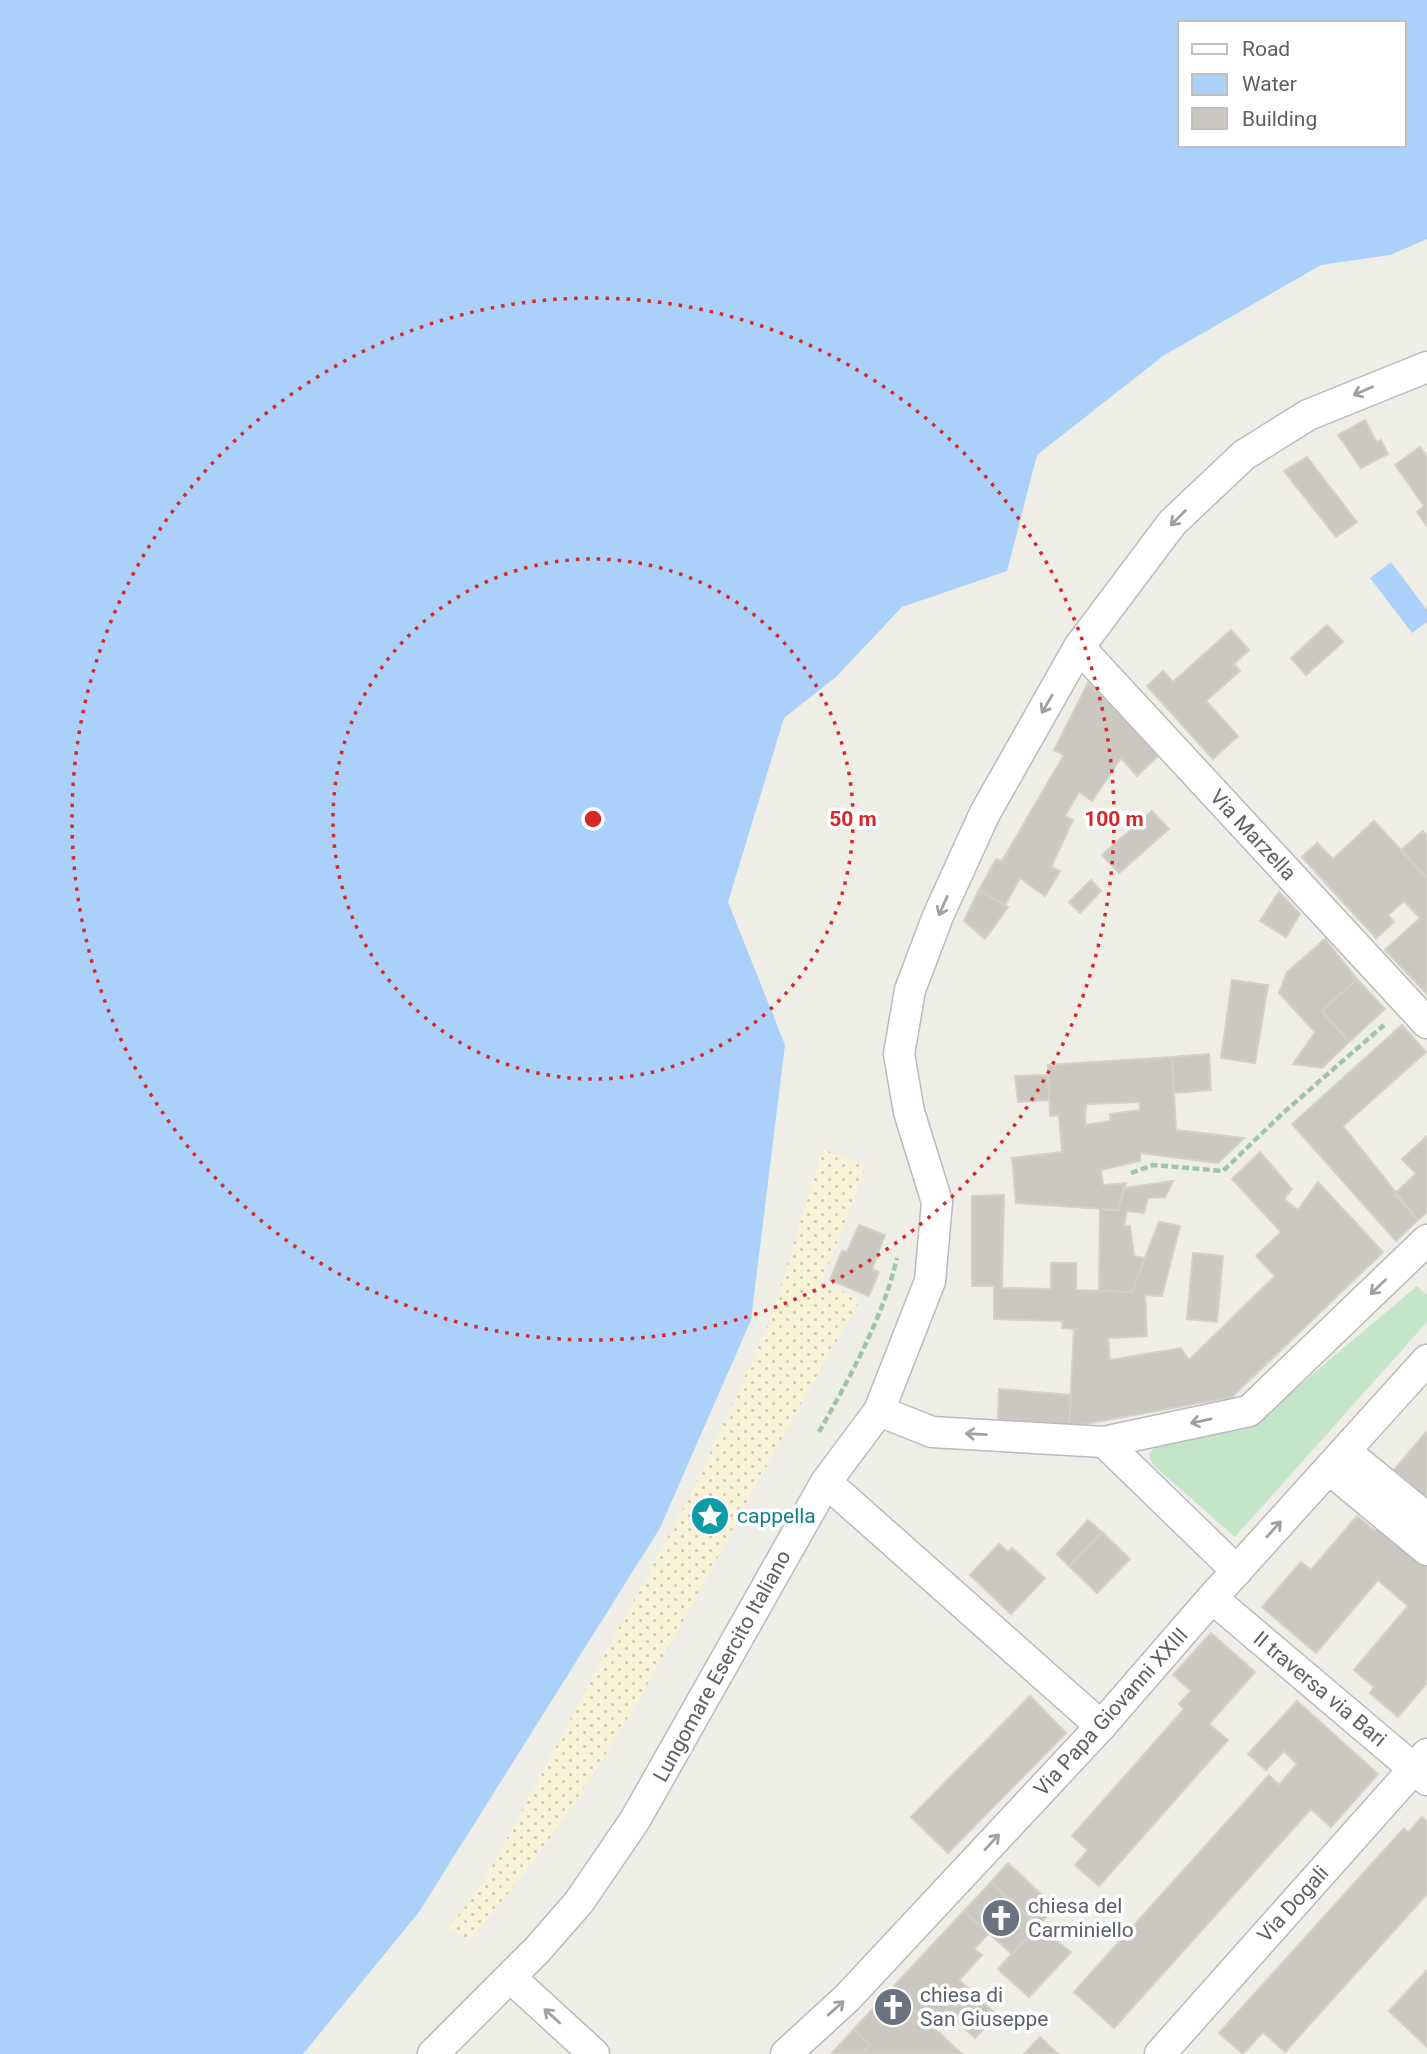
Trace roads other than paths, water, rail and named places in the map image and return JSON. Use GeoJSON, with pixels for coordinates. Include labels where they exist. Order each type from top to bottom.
{"type":"FeatureCollection","features":[{"type":"Feature","properties":{"kind":"street","name":"Lungomare Esercito Italiano"},"geometry":{"type":"LineString","coordinates":[[433,2054],[510,1977],[579,1902],[635,1820],[825,1482],[878,1411],[930,1281],[937,1202],[909,1112],[899,1054],[910,990],[938,916],[985,813],[1079,647],[1172,523],[1244,455],[1308,415],[1427,367]]}},
{"type":"Feature","properties":{"kind":"street","name":"Via Marzella"},"geometry":{"type":"LineString","coordinates":[[1079,647],[1418,1013]]}},
{"type":"Feature","properties":{"kind":"street"},"geometry":{"type":"LineString","coordinates":[[878,1411],[932,1432],[1104,1442],[1249,1411],[1427,1240]]}},
{"type":"Feature","properties":{"kind":"street","name":"Via Papa Giovanni XXIII"},"geometry":{"type":"LineString","coordinates":[[786,2054],[847,1998],[1101,1726],[1212,1598],[1427,1360]]}},
{"type":"Feature","properties":{"kind":"street"},"geometry":{"type":"LineString","coordinates":[[1104,1442],[1237,1571]]}},
{"type":"Feature","properties":{"kind":"street"},"geometry":{"type":"LineString","coordinates":[[1337,1460],[1427,1518]]}},
{"type":"Feature","properties":{"kind":"street"},"geometry":{"type":"LineString","coordinates":[[1337,1460],[1427,1550]]}},
{"type":"Feature","properties":{"kind":"street"},"geometry":{"type":"LineString","coordinates":[[825,1482],[1101,1726]]}},
{"type":"Feature","properties":{"kind":"street","name":"II traversa via Bari"},"geometry":{"type":"LineString","coordinates":[[1212,1598],[1422,1768]]}},
{"type":"Feature","properties":{"kind":"street","name":"Via Dogali"},"geometry":{"type":"LineString","coordinates":[[1160,2054],[1422,1768]]}},
{"type":"Feature","properties":{"kind":"street"},"geometry":{"type":"LineString","coordinates":[[510,1977],[594,2054]]}},
{"type":"Feature","properties":{"kind":"water"},"geometry":{"type":"Polygon","coordinates":[[[0,0],[1427,0],[1427,239],[1390,255],[1321,265],[1163,356],[1037,455],[1007,571],[902,607],[836,677],[784,718],[728,902],[785,1045],[751,1320],[660,1528],[419,1912],[303,2054],[0,2054],[0,0]]]}},
{"type":"Feature","properties":{"kind":"water"},"geometry":{"type":"Polygon","coordinates":[[[1391,562],[1427,610],[1427,622],[1412,633],[1370,578],[1391,562]]]}},
{"type":"Feature","properties":{"kind":"place","name":"cappella"},"geometry":{"type":"Point","coordinates":[710,1516]}},
{"type":"Feature","properties":{"kind":"place","name":"chiesa del Carminiello"},"geometry":{"type":"Point","coordinates":[1001,1918]}},
{"type":"Feature","properties":{"kind":"place","name":"chiesa di San Giuseppe"},"geometry":{"type":"Point","coordinates":[893,2007]}}]}
